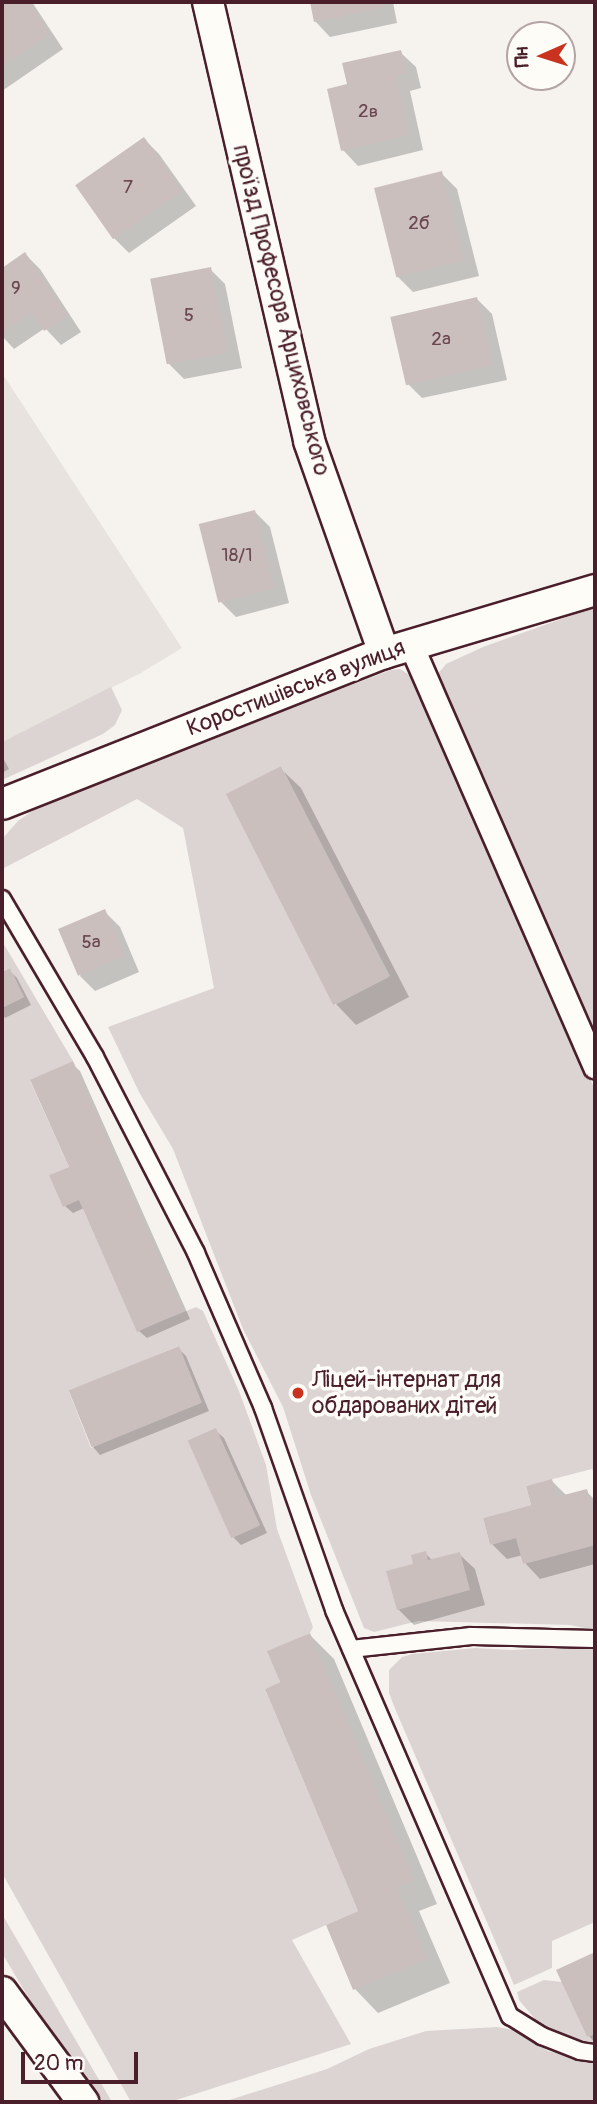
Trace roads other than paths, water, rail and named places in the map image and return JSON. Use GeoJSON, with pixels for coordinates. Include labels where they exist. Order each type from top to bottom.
{"type":"FeatureCollection","features":[{"type":"Feature","properties":{"kind":"street","name":"проїзд Професора Арциховського"},"geometry":{"type":"LineString","coordinates":[[208,2],[309,441],[397,648]]}},
{"type":"Feature","properties":{"kind":"street","name":"Коростишівська вулиця"},"geometry":{"type":"LineString","coordinates":[[2,804],[397,648],[595,590]]}},
{"type":"Feature","properties":{"kind":"street"},"geometry":{"type":"LineString","coordinates":[[397,648],[595,1066]]}},
{"type":"Feature","properties":{"kind":"street"},"geometry":{"type":"LineString","coordinates":[[2,1992],[83,2102]]}},
{"type":"Feature","properties":{"kind":"lane"},"geometry":{"type":"LineString","coordinates":[[2,900],[95,1056],[196,1253],[263,1408],[334,1610],[510,2016],[541,2036],[580,2051],[595,2053]]}},
{"type":"Feature","properties":{"kind":"lane"},"geometry":{"type":"LineString","coordinates":[[351,1649],[471,1636],[595,1639]]}},
{"type":"Feature","properties":{"kind":"place","name":"Ліцей-інтернат для обдарованих дітей"},"geometry":{"type":"Point","coordinates":[298,1393]}}]}
